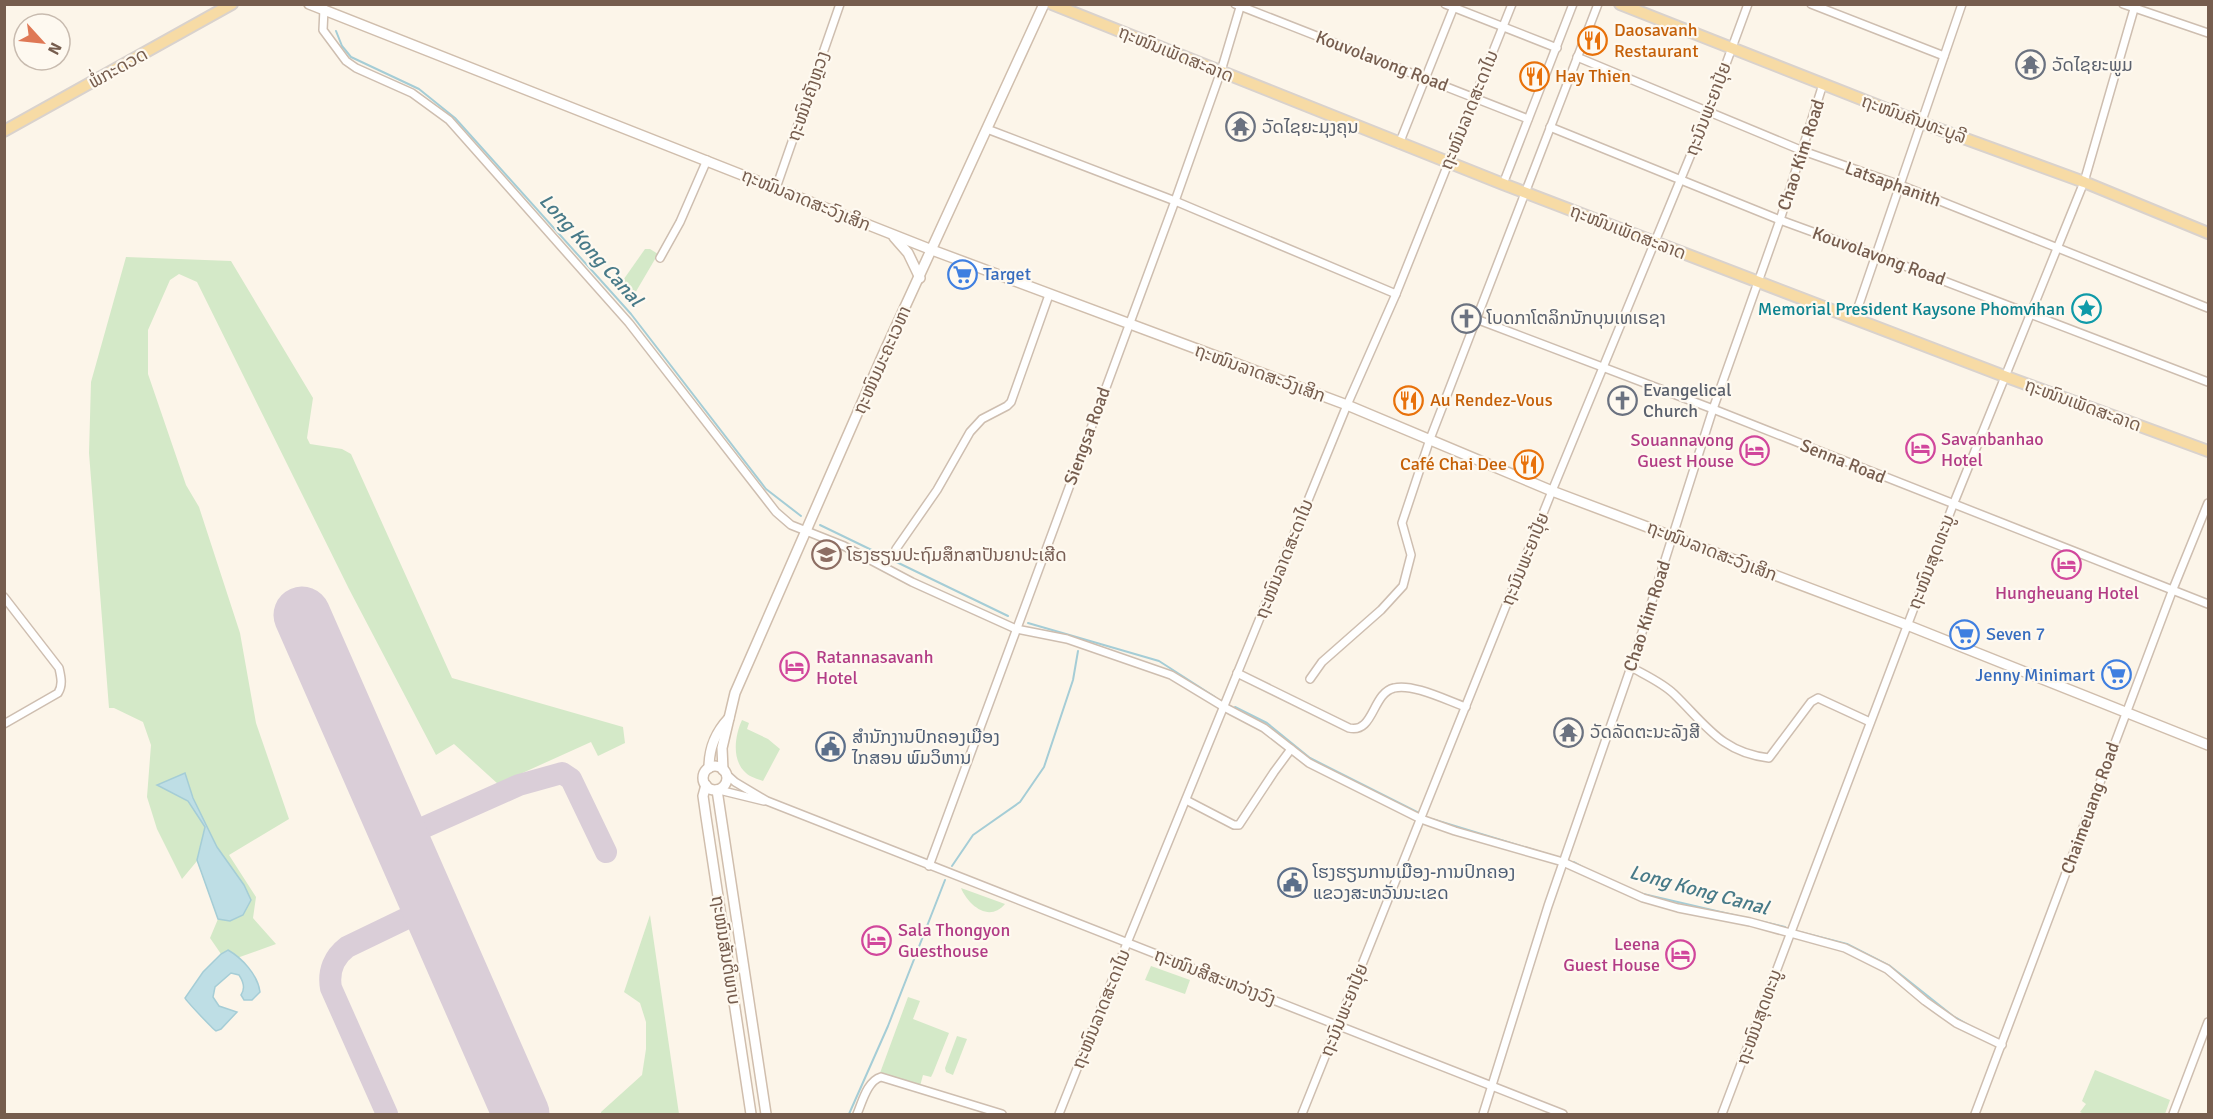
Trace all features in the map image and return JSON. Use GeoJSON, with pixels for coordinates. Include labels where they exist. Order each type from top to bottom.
{"type":"FeatureCollection","features":[{"type":"Feature","properties":{"kind":"main road","name":"ພໍ່ກະດວດ"},"geometry":{"type":"LineString","coordinates":[[6,128],[232,4]]}},
{"type":"Feature","properties":{"kind":"main road","name":"ຖະໜົນເພັດສະລາດ"},"geometry":{"type":"LineString","coordinates":[[1052,4],[1399,144],[2004,376],[2208,451]]}},
{"type":"Feature","properties":{"kind":"main road","name":"ຖະໜົນຄັນທະບູລີ"},"geometry":{"type":"LineString","coordinates":[[1620,4],[1731,49],[1922,123],[2084,182],[2208,232]]}},
{"type":"Feature","properties":{"kind":"street","name":"ຖະໜົນລາດສະວົງເສິກ"},"geometry":{"type":"LineString","coordinates":[[309,4],[932,250],[1347,405],[1552,491],[1907,625],[2208,745]]}},
{"type":"Feature","properties":{"kind":"street","name":"ຖະໜົນຄັງຫຼວງ"},"geometry":{"type":"LineString","coordinates":[[776,188],[840,4]]}},
{"type":"Feature","properties":{"kind":"street","name":"ຖະໜົນມະຄະເວຫາ"},"geometry":{"type":"LineString","coordinates":[[729,718],[735,693],[882,357],[1044,4]]}},
{"type":"Feature","properties":{"kind":"street"},"geometry":{"type":"LineString","coordinates":[[1445,4],[1557,48]]}},
{"type":"Feature","properties":{"kind":"street","name":"ຖະໜົນລາດສະດາໄນ"},"geometry":{"type":"LineString","coordinates":[[1059,1114],[1347,405],[1396,294],[1512,4]]}},
{"type":"Feature","properties":{"kind":"street"},"geometry":{"type":"LineString","coordinates":[[1503,184],[1573,4]]}},
{"type":"Feature","properties":{"kind":"street"},"geometry":{"type":"LineString","coordinates":[[1310,679],[1322,662],[1381,610],[1403,586],[1411,555],[1402,523],[1430,439],[1598,4]]}},
{"type":"Feature","properties":{"kind":"street","name":"ຖະນົນພະຍາປຸ້ຍ"},"geometry":{"type":"LineString","coordinates":[[1302,1114],[1552,491],[1681,181],[1748,4]]}},
{"type":"Feature","properties":{"kind":"street"},"geometry":{"type":"LineString","coordinates":[[1811,4],[1944,56]]}},
{"type":"Feature","properties":{"kind":"street"},"geometry":{"type":"LineString","coordinates":[[1854,319],[1962,4]]}},
{"type":"Feature","properties":{"kind":"street"},"geometry":{"type":"LineString","coordinates":[[2123,4],[2208,33]]}},
{"type":"Feature","properties":{"kind":"street","name":"Siengsa Road"},"geometry":{"type":"LineString","coordinates":[[929,866],[1221,71],[1239,5]]}},
{"type":"Feature","properties":{"kind":"street","name":"Kouvolavong Road"},"geometry":{"type":"LineString","coordinates":[[1239,5],[1528,119]]}},
{"type":"Feature","properties":{"kind":"street"},"geometry":{"type":"LineString","coordinates":[[1399,144],[1455,6]]}},
{"type":"Feature","properties":{"kind":"street"},"geometry":{"type":"LineString","coordinates":[[324,9],[323,30],[346,61],[356,68],[412,93],[449,120],[629,323],[776,512],[791,525],[844,546],[912,582],[1016,629],[1067,639],[1171,675],[1264,728],[1309,763],[1421,819],[1563,862],[1642,898],[1791,932],[1845,948],[1887,969],[1956,1023],[2002,1045]]}},
{"type":"Feature","properties":{"kind":"street","name":"ຖະໜົນສຸດທະນູ"},"geometry":{"type":"LineString","coordinates":[[1722,1114],[1953,505],[2084,182],[2134,9]]}},
{"type":"Feature","properties":{"kind":"street","name":"Latsaphanith"},"geometry":{"type":"LineString","coordinates":[[1577,57],[1803,151],[1900,185],[2208,308]]}},
{"type":"Feature","properties":{"kind":"street","name":"Chao Kim Road"},"geometry":{"type":"LineString","coordinates":[[1483,1114],[1563,862],[1631,667],[1713,409],[1780,220],[1823,84]]}},
{"type":"Feature","properties":{"kind":"street","name":"Kouvolavong Road"},"geometry":{"type":"LineString","coordinates":[[1550,128],[1780,220],[2208,382]]}},
{"type":"Feature","properties":{"kind":"street"},"geometry":{"type":"LineString","coordinates":[[987,129],[1174,201],[1396,294]]}},
{"type":"Feature","properties":{"kind":"street"},"geometry":{"type":"LineString","coordinates":[[660,258],[680,222],[707,160]]}},
{"type":"Feature","properties":{"kind":"street"},"geometry":{"type":"LineString","coordinates":[[887,232],[908,253],[920,278]]}},
{"type":"Feature","properties":{"kind":"street"},"geometry":{"type":"LineString","coordinates":[[896,549],[937,490],[970,432],[982,419],[1011,402],[1049,295]]}},
{"type":"Feature","properties":{"kind":"street","name":"Senna Road"},"geometry":{"type":"LineString","coordinates":[[1476,319],[1713,409],[2208,604]]}},
{"type":"Feature","properties":{"kind":"street","name":"Chaimeuang Road"},"geometry":{"type":"LineString","coordinates":[[1975,1114],[2208,502]]}},
{"type":"Feature","properties":{"kind":"street"},"geometry":{"type":"LineString","coordinates":[[4,597],[59,668],[61,679],[58,693],[4,723]]}},
{"type":"Feature","properties":{"kind":"street"},"geometry":{"type":"LineString","coordinates":[[1631,667],[1673,693],[1702,724],[1725,744],[1743,753],[1769,758],[1811,702],[1818,699],[1870,722]]}},
{"type":"Feature","properties":{"kind":"street"},"geometry":{"type":"LineString","coordinates":[[1238,673],[1356,730],[1364,727],[1383,695],[1392,688],[1403,687],[1421,691],[1466,707]]}},
{"type":"Feature","properties":{"kind":"street"},"geometry":{"type":"LineString","coordinates":[[729,718],[722,726],[711,749],[709,768],[703,778],[706,785],[755,800],[767,801]]}},
{"type":"Feature","properties":{"kind":"street"},"geometry":{"type":"LineString","coordinates":[[718,790],[725,784],[722,748],[729,718]]}},
{"type":"Feature","properties":{"kind":"street"},"geometry":{"type":"LineString","coordinates":[[1186,800],[1234,825],[1239,825],[1291,749]]}},
{"type":"Feature","properties":{"kind":"street"},"geometry":{"type":"LineString","coordinates":[[709,768],[716,767],[724,771],[735,782],[767,801]]}},
{"type":"Feature","properties":{"kind":"street","name":"ຖະໜົນສັນຕິພາບ"},"geometry":{"type":"LineString","coordinates":[[706,785],[703,796],[751,1114]]}},
{"type":"Feature","properties":{"kind":"street","name":"ຖະໜົນສັນຕິພາບ"},"geometry":{"type":"LineString","coordinates":[[718,790],[766,1114]]}},
{"type":"Feature","properties":{"kind":"street","name":"ຖະໜົນສີສະຫວ່າງວົງ"},"geometry":{"type":"LineString","coordinates":[[767,801],[1563,1114]]}},
{"type":"Feature","properties":{"kind":"street"},"geometry":{"type":"LineString","coordinates":[[2173,1114],[2208,1022]]}},
{"type":"Feature","properties":{"kind":"street"},"geometry":{"type":"LineString","coordinates":[[857,1114],[870,1085],[880,1077],[1002,1114]]}},
{"type":"Feature","properties":{"kind":"green space"},"geometry":{"type":"Polygon","coordinates":[[[645,249],[658,254],[631,300],[619,286],[645,249]]]}},
{"type":"Feature","properties":{"kind":"green space"},"geometry":{"type":"Polygon","coordinates":[[[126,257],[231,261],[313,398],[307,438],[310,444],[342,449],[351,454],[452,678],[623,727],[625,743],[598,756],[591,742],[498,784],[454,744],[436,755],[349,589],[197,282],[179,274],[170,280],[148,330],[148,374],[186,485],[199,507],[240,633],[256,723],[289,819],[229,855],[256,897],[253,918],[276,944],[237,958],[228,950],[221,954],[210,938],[218,919],[197,861],[182,879],[157,829],[147,797],[151,745],[143,722],[114,708],[109,708],[89,453],[91,382],[126,257]]]}},
{"type":"Feature","properties":{"kind":"green space"},"geometry":{"type":"Polygon","coordinates":[[[742,720],[749,723],[747,729],[768,739],[780,749],[763,781],[748,774],[741,768],[738,761],[736,740],[742,720]]]}},
{"type":"Feature","properties":{"kind":"green space"},"geometry":{"type":"Polygon","coordinates":[[[961,888],[1005,904],[992,912],[986,912],[974,906],[961,888]]]}},
{"type":"Feature","properties":{"kind":"green space"},"geometry":{"type":"Polygon","coordinates":[[[650,915],[679,1114],[601,1114],[642,1075],[646,1049],[646,1022],[640,1003],[624,992],[650,915]]]}},
{"type":"Feature","properties":{"kind":"green space"},"geometry":{"type":"Polygon","coordinates":[[[1151,966],[1190,980],[1185,994],[1145,980],[1151,966]]]}},
{"type":"Feature","properties":{"kind":"green space"},"geometry":{"type":"Polygon","coordinates":[[[908,997],[920,1001],[913,1019],[949,1033],[931,1077],[923,1075],[920,1086],[880,1073],[908,997]]]}},
{"type":"Feature","properties":{"kind":"green space"},"geometry":{"type":"Polygon","coordinates":[[[957,1036],[967,1039],[953,1075],[946,1072],[945,1068],[957,1036]]]}},
{"type":"Feature","properties":{"kind":"green space"},"geometry":{"type":"Polygon","coordinates":[[[2095,1070],[2170,1100],[2165,1114],[2084,1114],[2080,1112],[2086,1104],[2082,1101],[2095,1070]]]}},
{"type":"Feature","properties":{"kind":"water"},"geometry":{"type":"Polygon","coordinates":[[[185,773],[193,798],[217,847],[244,885],[251,900],[243,915],[230,921],[218,919],[197,860],[205,827],[188,801],[157,785],[185,773]]]}},
{"type":"Feature","properties":{"kind":"water"},"geometry":{"type":"Polygon","coordinates":[[[228,950],[248,968],[256,979],[260,992],[252,1000],[244,1000],[241,995],[244,987],[242,980],[239,975],[231,973],[215,987],[213,997],[219,1006],[237,1012],[221,1029],[216,1031],[185,998],[203,972],[228,950]]]}},
{"type":"Feature","properties":{"kind":"waterway","name":"Long Kong Canal"},"geometry":{"type":"LineString","coordinates":[[336,31],[342,46],[351,57],[419,89],[455,118],[631,314],[766,489],[801,516]]}},
{"type":"Feature","properties":{"kind":"waterway","name":"Long Kong Canal"},"geometry":{"type":"LineString","coordinates":[[820,525],[1008,616]]}},
{"type":"Feature","properties":{"kind":"waterway","name":"Long Kong Canal"},"geometry":{"type":"LineString","coordinates":[[1028,623],[1159,661],[1215,697]]}},
{"type":"Feature","properties":{"kind":"waterway"},"geometry":{"type":"LineString","coordinates":[[952,866],[973,835],[1020,802],[1044,767],[1073,680],[1078,651]]}},
{"type":"Feature","properties":{"kind":"waterway","name":"Long Kong Canal"},"geometry":{"type":"LineString","coordinates":[[1235,707],[1267,723],[1310,758],[1417,812]]}},
{"type":"Feature","properties":{"kind":"waterway","name":"Long Kong Canal"},"geometry":{"type":"LineString","coordinates":[[1432,819],[1554,856]]}},
{"type":"Feature","properties":{"kind":"waterway","name":"Long Kong Canal"},"geometry":{"type":"LineString","coordinates":[[1574,862],[1588,870]]}},
{"type":"Feature","properties":{"kind":"waterway"},"geometry":{"type":"LineString","coordinates":[[849,1114],[888,1026],[945,880]]}},
{"type":"Feature","properties":{"kind":"waterway","name":"Long Kong Canal"},"geometry":{"type":"LineString","coordinates":[[1639,893],[1785,927]]}},
{"type":"Feature","properties":{"kind":"waterway","name":"Long Kong Canal"},"geometry":{"type":"LineString","coordinates":[[1800,932],[1847,944],[1890,966],[1953,1016],[1972,1027]]}},
{"type":"Feature","properties":{"kind":"taxiway"},"geometry":{"type":"LineString","coordinates":[[400,838],[519,785],[562,773],[571,779],[606,852]]}},
{"type":"Feature","properties":{"kind":"taxiway"},"geometry":{"type":"LineString","coordinates":[[387,1114],[331,988],[331,970],[335,960],[347,947],[430,907]]}},
{"type":"Feature","properties":{"kind":"runway"},"geometry":{"type":"LineString","coordinates":[[302,615],[521,1114]]}},
{"type":"Feature","properties":{"kind":"place","name":"Daosavanh Restaurant"},"geometry":{"type":"Point","coordinates":[1593,40]}},
{"type":"Feature","properties":{"kind":"place","name":"ວັດໄຊຍະພູມ"},"geometry":{"type":"Point","coordinates":[2031,65]}},
{"type":"Feature","properties":{"kind":"place","name":"Hay Thien"},"geometry":{"type":"Point","coordinates":[1534,76]}},
{"type":"Feature","properties":{"kind":"place","name":"ວັດໄຊຍະມຸງຄຸນ"},"geometry":{"type":"Point","coordinates":[1241,127]}},
{"type":"Feature","properties":{"kind":"place","name":"Target"},"geometry":{"type":"Point","coordinates":[962,274]}},
{"type":"Feature","properties":{"kind":"place","name":"Memorial President Kaysone Phomvihan"},"geometry":{"type":"Point","coordinates":[2086,309]}},
{"type":"Feature","properties":{"kind":"place","name":"ໂບດກາໂຕລິກນັກບຸນເທເຣຊາ"},"geometry":{"type":"Point","coordinates":[1466,318]}},
{"type":"Feature","properties":{"kind":"place","name":"Au Rendez-Vous"},"geometry":{"type":"Point","coordinates":[1409,400]}},
{"type":"Feature","properties":{"kind":"place","name":"Evangelical Church"},"geometry":{"type":"Point","coordinates":[1622,400]}},
{"type":"Feature","properties":{"kind":"place","name":"Savanbanhao Hotel"},"geometry":{"type":"Point","coordinates":[1920,449]}},
{"type":"Feature","properties":{"kind":"place","name":"Souannavong Guest House"},"geometry":{"type":"Point","coordinates":[1755,450]}},
{"type":"Feature","properties":{"kind":"place","name":"Café Chai Dee"},"geometry":{"type":"Point","coordinates":[1528,464]}},
{"type":"Feature","properties":{"kind":"place","name":"ໂຮງຮຽນປະຖົມສຶກສາປັນຍາປະເສີດ"},"geometry":{"type":"Point","coordinates":[826,555]}},
{"type":"Feature","properties":{"kind":"place","name":"Hungheuang Hotel"},"geometry":{"type":"Point","coordinates":[2067,564]}},
{"type":"Feature","properties":{"kind":"place","name":"Seven 7"},"geometry":{"type":"Point","coordinates":[1965,634]}},
{"type":"Feature","properties":{"kind":"place","name":"Ratannasavanh Hotel"},"geometry":{"type":"Point","coordinates":[795,667]}},
{"type":"Feature","properties":{"kind":"place","name":"Jenny Minimart"},"geometry":{"type":"Point","coordinates":[2116,675]}},
{"type":"Feature","properties":{"kind":"place","name":"ວັດລັດຕະນະລັງສີ"},"geometry":{"type":"Point","coordinates":[1569,732]}},
{"type":"Feature","properties":{"kind":"place","name":"ສຳນັກງານປົກຄອງເມືອງ ໄກສອນ ພົມວິຫານ"},"geometry":{"type":"Point","coordinates":[831,747]}},
{"type":"Feature","properties":{"kind":"place","name":"ໂຮງຮຽນການເມືອງ-ການປົກຄອງ ແຂວງສະຫວັນນະເຂດ"},"geometry":{"type":"Point","coordinates":[1292,882]}},
{"type":"Feature","properties":{"kind":"place","name":"Sala Thongyon Guesthouse"},"geometry":{"type":"Point","coordinates":[877,940]}},
{"type":"Feature","properties":{"kind":"place","name":"Leena Guest House"},"geometry":{"type":"Point","coordinates":[1681,954]}}]}
